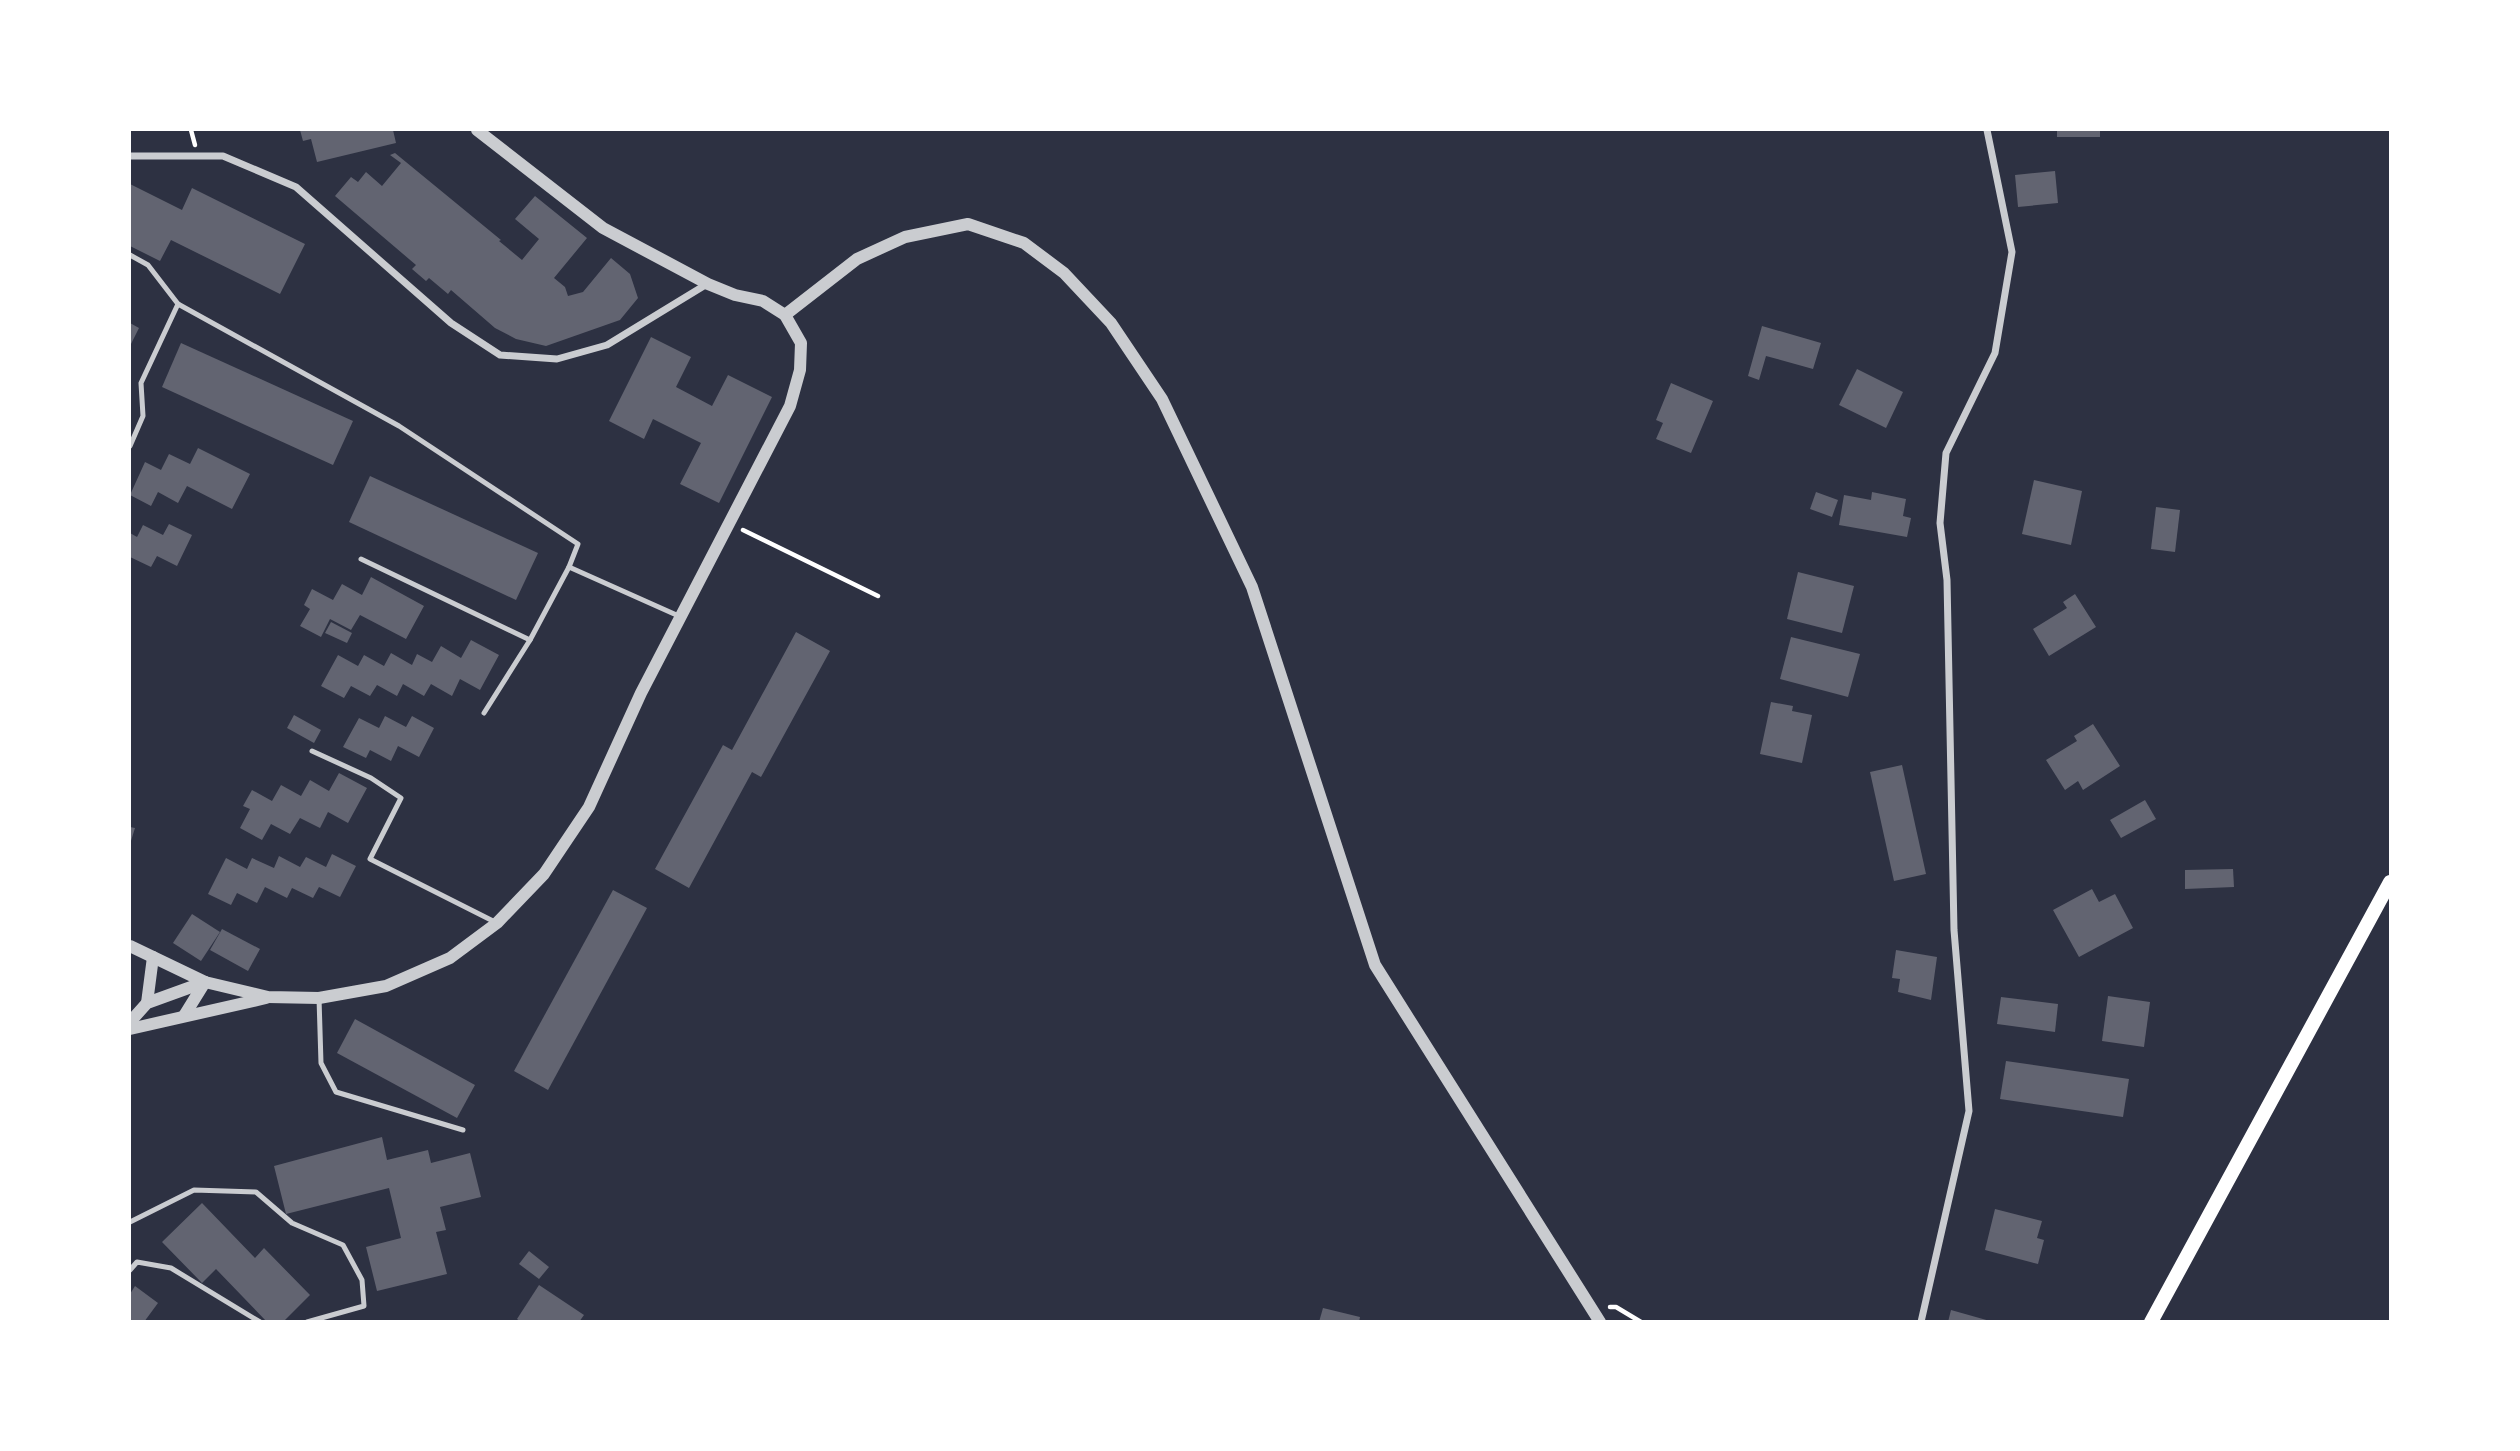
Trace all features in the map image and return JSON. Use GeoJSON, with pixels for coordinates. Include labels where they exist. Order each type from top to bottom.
{"type":"FeatureCollection","features":[{"type":"Feature","properties":{"kind":"main road"},"geometry":{"type":"LineString","coordinates":[[2151,1321],[2390,882]]}},
{"type":"Feature","properties":{"kind":"street"},"geometry":{"type":"LineString","coordinates":[[130,1029],[268,998],[319,998],[386,986],[450,958],[497,923],[544,874],[589,807],[641,693],[790,406],[800,370],[800,343],[785,315],[762,302],[708,284],[603,228],[477,130]]}},
{"type":"Feature","properties":{"kind":"street"},"geometry":{"type":"LineString","coordinates":[[1921,1321],[1969,1111],[1954,930],[1947,580],[1940,523],[1946,453],[1995,353],[2012,251],[1987,130]]}},
{"type":"Feature","properties":{"kind":"street"},"geometry":{"type":"LineString","coordinates":[[130,156],[223,156],[296,187],[451,323],[500,355],[557,359],[607,345],[708,284]]}},
{"type":"Feature","properties":{"kind":"street"},"geometry":{"type":"LineString","coordinates":[[785,315],[857,258],[905,237],[968,224],[1024,243],[1064,274],[1111,323],[1162,399],[1252,587],[1375,965],[1600,1321]]}},
{"type":"Feature","properties":{"kind":"street"},"geometry":{"type":"LineString","coordinates":[[130,946],[205,982],[268,998]]}},
{"type":"Feature","properties":{"kind":"street"},"geometry":{"type":"LineString","coordinates":[[147,1003],[153,957]]}},
{"type":"Feature","properties":{"kind":"street"},"geometry":{"type":"LineString","coordinates":[[130,1022],[147,1003],[205,982]]}},
{"type":"Feature","properties":{"kind":"street"},"geometry":{"type":"LineString","coordinates":[[184,1016],[205,982]]}},
{"type":"Feature","properties":{"kind":"lane"},"geometry":{"type":"LineString","coordinates":[[130,255],[148,265],[178,304],[399,426],[578,544],[569,567],[530,640],[484,713]]}},
{"type":"Feature","properties":{"kind":"lane"},"geometry":{"type":"LineString","coordinates":[[130,446],[143,416],[141,383],[178,304]]}},
{"type":"Feature","properties":{"kind":"lane"},"geometry":{"type":"LineString","coordinates":[[361,559],[530,640]]}},
{"type":"Feature","properties":{"kind":"lane"},"geometry":{"type":"LineString","coordinates":[[569,567],[681,617]]}},
{"type":"Feature","properties":{"kind":"lane"},"geometry":{"type":"LineString","coordinates":[[312,751],[371,778],[401,798],[370,859],[497,923]]}},
{"type":"Feature","properties":{"kind":"lane"},"geometry":{"type":"LineString","coordinates":[[319,998],[321,1063],[337,1092],[463,1130]]}},
{"type":"Feature","properties":{"kind":"lane"},"geometry":{"type":"LineString","coordinates":[[130,1222],[194,1190],[256,1192],[292,1223],[343,1245],[362,1280],[364,1306],[307,1321]]}},
{"type":"Feature","properties":{"kind":"lane"},"geometry":{"type":"LineString","coordinates":[[130,1270],[137,1262],[171,1268],[260,1321]]}},
{"type":"Feature","properties":{"kind":"path"},"geometry":{"type":"LineString","coordinates":[[730,523],[878,596]]}},
{"type":"Feature","properties":{"kind":"path"},"geometry":{"type":"LineString","coordinates":[[1616,1307],[1641,1321]]}},
{"type":"Feature","properties":{"kind":"building"},"geometry":{"type":"Polygon","coordinates":[[[300,130],[393,130],[396,143],[317,162],[311,139],[303,141],[300,130]]]}},
{"type":"Feature","properties":{"kind":"building"},"geometry":{"type":"Polygon","coordinates":[[[2057,130],[2100,130],[2100,137],[2057,137],[2057,130]]]}},
{"type":"Feature","properties":{"kind":"building"},"geometry":{"type":"Polygon","coordinates":[[[395,153],[522,260],[539,239],[515,219],[535,196],[587,238],[554,278],[565,287],[568,296],[583,292],[611,258],[630,274],[638,298],[620,320],[546,346],[516,339],[495,328],[451,290],[448,294],[429,278],[426,281],[412,269],[416,265],[335,196],[351,177],[358,182],[366,172],[382,186],[401,163],[390,155],[395,153]]]}},
{"type":"Feature","properties":{"kind":"building"},"geometry":{"type":"Polygon","coordinates":[[[2055,171],[2058,203],[2018,207],[2015,175],[2055,171]]]}},
{"type":"Feature","properties":{"kind":"building"},"geometry":{"type":"Polygon","coordinates":[[[130,184],[182,210],[192,188],[305,244],[280,294],[171,240],[160,261],[130,246],[130,184]]]}},
{"type":"Feature","properties":{"kind":"building"},"geometry":{"type":"Polygon","coordinates":[[[130,323],[139,328],[130,346],[130,323]]]}},
{"type":"Feature","properties":{"kind":"building"},"geometry":{"type":"Polygon","coordinates":[[[1762,326],[1821,343],[1813,369],[1766,356],[1759,380],[1748,376],[1762,326]]]}},
{"type":"Feature","properties":{"kind":"building"},"geometry":{"type":"Polygon","coordinates":[[[651,337],[691,357],[676,387],[712,406],[728,375],[772,397],[719,503],[680,484],[701,443],[653,419],[644,439],[609,421],[651,337]]]}},
{"type":"Feature","properties":{"kind":"building"},"geometry":{"type":"Polygon","coordinates":[[[181,343],[353,421],[333,465],[162,387],[181,343]]]}},
{"type":"Feature","properties":{"kind":"building"},"geometry":{"type":"Polygon","coordinates":[[[1857,369],[1903,392],[1886,428],[1839,405],[1857,369]]]}},
{"type":"Feature","properties":{"kind":"building"},"geometry":{"type":"Polygon","coordinates":[[[1671,383],[1713,401],[1691,453],[1656,439],[1663,423],[1656,420],[1671,383]]]}},
{"type":"Feature","properties":{"kind":"building"},"geometry":{"type":"Polygon","coordinates":[[[198,448],[250,474],[232,509],[187,486],[178,503],[158,492],[151,506],[130,495],[145,462],[161,470],[169,454],[190,464],[198,448]]]}},
{"type":"Feature","properties":{"kind":"building"},"geometry":{"type":"Polygon","coordinates":[[[370,476],[538,553],[516,600],[349,522],[370,476]]]}},
{"type":"Feature","properties":{"kind":"building"},"geometry":{"type":"Polygon","coordinates":[[[2034,480],[2082,491],[2071,545],[2022,534],[2034,480]]]}},
{"type":"Feature","properties":{"kind":"building"},"geometry":{"type":"Polygon","coordinates":[[[1816,492],[1838,500],[1832,517],[1810,509],[1816,492]]]}},
{"type":"Feature","properties":{"kind":"building"},"geometry":{"type":"Polygon","coordinates":[[[1872,492],[1906,499],[1903,516],[1911,518],[1907,537],[1839,525],[1844,495],[1871,500],[1872,492]]]}},
{"type":"Feature","properties":{"kind":"building"},"geometry":{"type":"Polygon","coordinates":[[[2156,507],[2180,510],[2175,552],[2151,549],[2156,507]]]}},
{"type":"Feature","properties":{"kind":"building"},"geometry":{"type":"Polygon","coordinates":[[[169,524],[192,535],[177,566],[157,556],[151,567],[130,557],[130,533],[137,537],[143,525],[163,535],[169,524]]]}},
{"type":"Feature","properties":{"kind":"building"},"geometry":{"type":"Polygon","coordinates":[[[1798,572],[1854,586],[1842,633],[1787,619],[1798,572]]]}},
{"type":"Feature","properties":{"kind":"building"},"geometry":{"type":"Polygon","coordinates":[[[371,577],[424,606],[406,639],[360,615],[351,630],[330,619],[321,637],[300,626],[310,609],[304,605],[312,589],[333,600],[342,584],[362,595],[371,577]]]}},
{"type":"Feature","properties":{"kind":"building"},"geometry":{"type":"Polygon","coordinates":[[[2075,594],[2096,627],[2049,656],[2033,629],[2067,608],[2063,602],[2075,594]]]}},
{"type":"Feature","properties":{"kind":"building"},"geometry":{"type":"Polygon","coordinates":[[[331,622],[352,633],[347,643],[325,633],[331,622]]]}},
{"type":"Feature","properties":{"kind":"building"},"geometry":{"type":"Polygon","coordinates":[[[796,632],[830,651],[761,777],[752,772],[689,888],[655,869],[723,745],[732,750],[796,632]]]}},
{"type":"Feature","properties":{"kind":"building"},"geometry":{"type":"Polygon","coordinates":[[[1791,637],[1860,654],[1848,697],[1780,679],[1791,637]]]}},
{"type":"Feature","properties":{"kind":"building"},"geometry":{"type":"Polygon","coordinates":[[[471,640],[499,655],[480,690],[460,679],[452,696],[431,684],[424,696],[403,684],[397,696],[377,685],[370,696],[351,686],[344,698],[321,686],[338,655],[358,666],[364,655],[384,666],[391,653],[412,665],[417,654],[432,662],[441,646],[461,658],[471,640]]]}},
{"type":"Feature","properties":{"kind":"building"},"geometry":{"type":"Polygon","coordinates":[[[1771,702],[1793,706],[1792,711],[1812,715],[1802,763],[1760,754],[1771,702]]]}},
{"type":"Feature","properties":{"kind":"building"},"geometry":{"type":"Polygon","coordinates":[[[294,715],[321,730],[314,743],[287,728],[294,715]]]}},
{"type":"Feature","properties":{"kind":"building"},"geometry":{"type":"Polygon","coordinates":[[[385,716],[406,727],[412,716],[434,728],[419,757],[398,746],[391,761],[370,750],[366,758],[343,747],[359,718],[379,728],[385,716]]]}},
{"type":"Feature","properties":{"kind":"building"},"geometry":{"type":"Polygon","coordinates":[[[2093,724],[2120,766],[2083,790],[2078,781],[2065,790],[2046,760],[2077,741],[2074,736],[2093,724]]]}},
{"type":"Feature","properties":{"kind":"building"},"geometry":{"type":"Polygon","coordinates":[[[1902,765],[1926,874],[1894,881],[1870,772],[1902,765]]]}},
{"type":"Feature","properties":{"kind":"building"},"geometry":{"type":"Polygon","coordinates":[[[339,773],[367,788],[348,823],[328,812],[320,828],[300,818],[290,834],[271,824],[262,840],[240,828],[250,809],[243,806],[252,790],[272,801],[281,785],[301,796],[310,780],[329,791],[339,773]]]}},
{"type":"Feature","properties":{"kind":"building"},"geometry":{"type":"Polygon","coordinates":[[[2145,800],[2156,819],[2121,838],[2110,820],[2145,800]]]}},
{"type":"Feature","properties":{"kind":"building"},"geometry":{"type":"Polygon","coordinates":[[[130,827],[135,828],[130,844],[130,827]]]}},
{"type":"Feature","properties":{"kind":"building"},"geometry":{"type":"Polygon","coordinates":[[[332,854],[356,866],[340,897],[319,887],[313,898],[292,888],[287,898],[265,887],[257,903],[237,893],[231,905],[208,894],[226,858],[247,869],[252,858],[274,868],[279,856],[300,867],[306,857],[326,867],[332,854]]]}},
{"type":"Feature","properties":{"kind":"building"},"geometry":{"type":"Polygon","coordinates":[[[2233,869],[2234,887],[2185,889],[2185,870],[2233,869]]]}},
{"type":"Feature","properties":{"kind":"building"},"geometry":{"type":"Polygon","coordinates":[[[2092,889],[2099,902],[2115,894],[2133,928],[2079,957],[2053,910],[2092,889]]]}},
{"type":"Feature","properties":{"kind":"building"},"geometry":{"type":"Polygon","coordinates":[[[613,890],[647,908],[548,1090],[514,1071],[613,890]]]}},
{"type":"Feature","properties":{"kind":"building"},"geometry":{"type":"Polygon","coordinates":[[[192,914],[220,932],[201,961],[173,943],[192,914]]]}},
{"type":"Feature","properties":{"kind":"building"},"geometry":{"type":"Polygon","coordinates":[[[222,929],[260,949],[248,971],[210,950],[222,929]]]}},
{"type":"Feature","properties":{"kind":"building"},"geometry":{"type":"Polygon","coordinates":[[[1896,950],[1937,957],[1931,1000],[1898,992],[1900,979],[1892,978],[1896,950]]]}},
{"type":"Feature","properties":{"kind":"building"},"geometry":{"type":"Polygon","coordinates":[[[2108,996],[2150,1002],[2144,1047],[2102,1041],[2108,996]]]}},
{"type":"Feature","properties":{"kind":"building"},"geometry":{"type":"Polygon","coordinates":[[[2001,997],[2058,1004],[2055,1032],[1997,1024],[2001,997]]]}},
{"type":"Feature","properties":{"kind":"building"},"geometry":{"type":"Polygon","coordinates":[[[355,1019],[475,1085],[457,1118],[337,1053],[355,1019]]]}},
{"type":"Feature","properties":{"kind":"building"},"geometry":{"type":"Polygon","coordinates":[[[2006,1061],[2129,1079],[2123,1117],[2000,1099],[2006,1061]]]}},
{"type":"Feature","properties":{"kind":"building"},"geometry":{"type":"Polygon","coordinates":[[[382,1137],[387,1160],[428,1150],[431,1163],[470,1153],[481,1197],[440,1207],[446,1230],[436,1232],[447,1274],[377,1291],[366,1247],[401,1238],[389,1188],[286,1214],[274,1166],[382,1137]]]}},
{"type":"Feature","properties":{"kind":"building"},"geometry":{"type":"Polygon","coordinates":[[[202,1203],[255,1258],[264,1248],[310,1295],[283,1322],[267,1322],[216,1269],[202,1283],[162,1242],[202,1203]]]}},
{"type":"Feature","properties":{"kind":"building"},"geometry":{"type":"Polygon","coordinates":[[[1995,1209],[2042,1221],[2037,1238],[2044,1240],[2038,1264],[1985,1250],[1995,1209]]]}},
{"type":"Feature","properties":{"kind":"building"},"geometry":{"type":"Polygon","coordinates":[[[529,1251],[549,1267],[539,1279],[519,1264],[529,1251]]]}},
{"type":"Feature","properties":{"kind":"building"},"geometry":{"type":"Polygon","coordinates":[[[539,1285],[584,1315],[579,1322],[521,1322],[517,1319],[539,1285]]]}},
{"type":"Feature","properties":{"kind":"building"},"geometry":{"type":"Polygon","coordinates":[[[135,1286],[158,1303],[144,1322],[130,1322],[130,1294],[135,1286]]]}},
{"type":"Feature","properties":{"kind":"building"},"geometry":{"type":"Polygon","coordinates":[[[1323,1308],[1360,1317],[1359,1322],[1319,1322],[1323,1308]]]}},
{"type":"Feature","properties":{"kind":"building"},"geometry":{"type":"Polygon","coordinates":[[[1951,1310],[1990,1321],[1990,1322],[1948,1322],[1951,1310]]]}}]}
